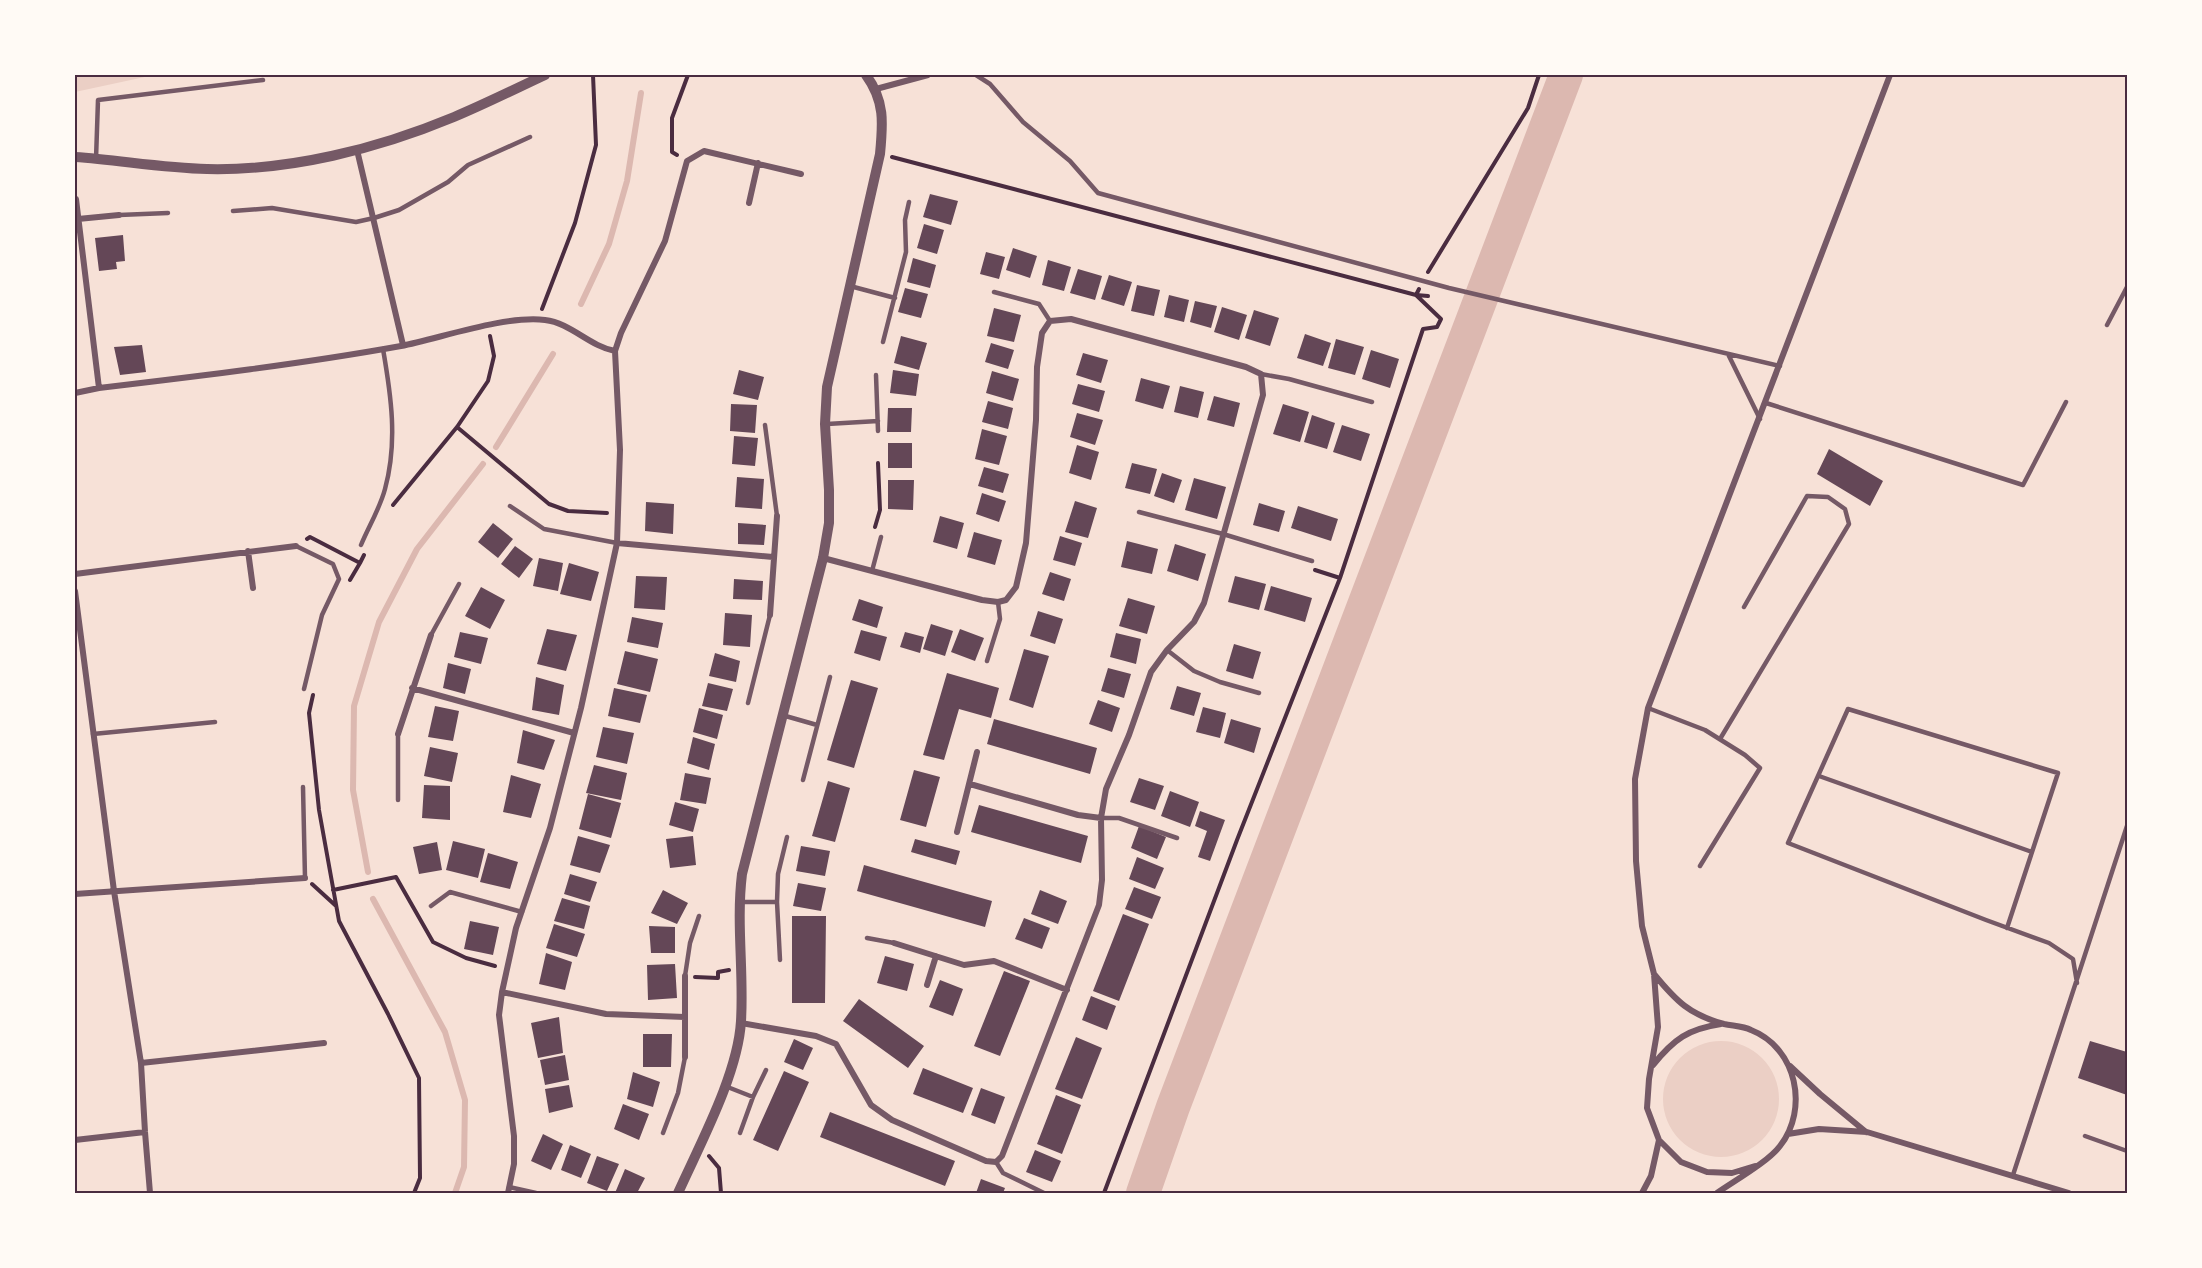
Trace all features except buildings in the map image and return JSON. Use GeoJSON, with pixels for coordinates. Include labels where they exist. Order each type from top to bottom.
{"type":"FeatureCollection","features":[{"type":"Feature","properties":{"kind":"street"},"geometry":{"type":"LineString","coordinates":[[75,157],[207,169],[276,165],[357,150],[394,139],[454,117],[545,75]]}},
{"type":"Feature","properties":{"kind":"street"},"geometry":{"type":"LineString","coordinates":[[678,1193],[734,1061],[741,1023],[742,969],[739,902],[742,874],[823,558],[829,523],[825,424],[827,387],[880,154],[883,120],[876,89],[866,75]]}},
{"type":"Feature","properties":{"kind":"street"},"geometry":{"type":"LineString","coordinates":[[876,89],[928,75]]}},
{"type":"Feature","properties":{"kind":"street"},"geometry":{"type":"LineString","coordinates":[[1755,1166],[1732,1173],[1707,1172],[1681,1162],[1659,1140],[1647,1108],[1649,1079],[1658,1027],[1654,974],[1642,926],[1636,861],[1635,779],[1648,708],[1890,75]]}},
{"type":"Feature","properties":{"kind":"street"},"geometry":{"type":"LineString","coordinates":[[357,150],[403,345]]}},
{"type":"Feature","properties":{"kind":"street"},"geometry":{"type":"LineString","coordinates":[[509,1190],[514,1164],[514,1136],[499,1015],[502,992],[522,912],[550,828],[574,733],[617,543],[620,450],[615,351],[621,333],[665,240],[687,161],[704,150],[801,174]]}},
{"type":"Feature","properties":{"kind":"street"},"geometry":{"type":"LineString","coordinates":[[749,203],[758,164]]}},
{"type":"Feature","properties":{"kind":"street"},"geometry":{"type":"LineString","coordinates":[[76,199],[99,388]]}},
{"type":"Feature","properties":{"kind":"street"},"geometry":{"type":"LineString","coordinates":[[78,219],[119,215]]}},
{"type":"Feature","properties":{"kind":"street"},"geometry":{"type":"LineString","coordinates":[[741,1023],[816,1036],[836,1044],[871,1105],[892,1120],[986,1161],[996,1162],[1002,1156],[1099,905],[1102,880],[1101,818],[1106,789],[1130,735],[1151,672],[1167,650],[1194,622],[1204,603],[1263,395],[1260,374],[1246,367],[1071,319],[1050,321],[1042,333],[1037,367],[1036,420],[1026,543],[1016,587],[1006,600],[998,602],[982,600],[823,558]]}},
{"type":"Feature","properties":{"kind":"street"},"geometry":{"type":"LineString","coordinates":[[75,393],[99,388],[265,368],[383,349],[522,320],[538,320],[563,325],[602,348],[615,351]]}},
{"type":"Feature","properties":{"kind":"street"},"geometry":{"type":"LineString","coordinates":[[770,615],[777,516]]}},
{"type":"Feature","properties":{"kind":"street"},"geometry":{"type":"LineString","coordinates":[[617,543],[773,557]]}},
{"type":"Feature","properties":{"kind":"street"},"geometry":{"type":"LineString","coordinates":[[75,574],[296,546]]}},
{"type":"Feature","properties":{"kind":"street"},"geometry":{"type":"LineString","coordinates":[[248,551],[253,588]]}},
{"type":"Feature","properties":{"kind":"street"},"geometry":{"type":"LineString","coordinates":[[75,591],[114,891],[141,1063],[150,1193]]}},
{"type":"Feature","properties":{"kind":"street"},"geometry":{"type":"LineString","coordinates":[[398,734],[431,635]]}},
{"type":"Feature","properties":{"kind":"street"},"geometry":{"type":"LineString","coordinates":[[412,688],[574,733]]}},
{"type":"Feature","properties":{"kind":"street"},"geometry":{"type":"LineString","coordinates":[[957,832],[977,752]]}},
{"type":"Feature","properties":{"kind":"street"},"geometry":{"type":"LineString","coordinates":[[970,784],[1078,816],[1101,818]]}},
{"type":"Feature","properties":{"kind":"street"},"geometry":{"type":"LineString","coordinates":[[75,894],[305,878]]}},
{"type":"Feature","properties":{"kind":"street"},"geometry":{"type":"LineString","coordinates":[[894,943],[964,965],[994,961],[1067,990]]}},
{"type":"Feature","properties":{"kind":"street"},"geometry":{"type":"LineString","coordinates":[[927,985],[936,956]]}},
{"type":"Feature","properties":{"kind":"street"},"geometry":{"type":"LineString","coordinates":[[1654,974],[1676,1001],[1691,1011],[1722,1024],[1752,1030],[1774,1045],[1789,1065],[1867,1132]]}},
{"type":"Feature","properties":{"kind":"street"},"geometry":{"type":"LineString","coordinates":[[685,976],[685,1057]]}},
{"type":"Feature","properties":{"kind":"street"},"geometry":{"type":"LineString","coordinates":[[502,992],[606,1014],[685,1017]]}},
{"type":"Feature","properties":{"kind":"street"},"geometry":{"type":"LineString","coordinates":[[1653,1065],[1680,1036],[1699,1027],[1722,1024]]}},
{"type":"Feature","properties":{"kind":"street"},"geometry":{"type":"LineString","coordinates":[[141,1063],[324,1043]]}},
{"type":"Feature","properties":{"kind":"street"},"geometry":{"type":"LineString","coordinates":[[1717,1193],[1779,1148],[1788,1134],[1793,1122],[1797,1091],[1789,1065]]}},
{"type":"Feature","properties":{"kind":"street"},"geometry":{"type":"LineString","coordinates":[[1788,1134],[1819,1129],[1867,1132],[2069,1193]]}},
{"type":"Feature","properties":{"kind":"street"},"geometry":{"type":"LineString","coordinates":[[75,1140],[145,1132]]}},
{"type":"Feature","properties":{"kind":"street"},"geometry":{"type":"LineString","coordinates":[[1642,1193],[1651,1176],[1659,1140]]}},
{"type":"Feature","properties":{"kind":"lane"},"geometry":{"type":"LineString","coordinates":[[976,75],[990,84],[1023,122],[1070,161],[1098,193],[1449,288],[1780,366]]}},
{"type":"Feature","properties":{"kind":"lane"},"geometry":{"type":"LineString","coordinates":[[96,159],[98,100],[263,80]]}},
{"type":"Feature","properties":{"kind":"lane"},"geometry":{"type":"LineString","coordinates":[[233,212],[272,208],[356,222],[374,218],[399,210],[448,182],[468,165],[530,137]]}},
{"type":"Feature","properties":{"kind":"lane"},"geometry":{"type":"LineString","coordinates":[[883,342],[906,252],[905,220],[909,202]]}},
{"type":"Feature","properties":{"kind":"lane"},"geometry":{"type":"LineString","coordinates":[[119,215],[168,213]]}},
{"type":"Feature","properties":{"kind":"lane"},"geometry":{"type":"LineString","coordinates":[[850,286],[895,298]]}},
{"type":"Feature","properties":{"kind":"lane"},"geometry":{"type":"LineString","coordinates":[[2107,325],[2127,287]]}},
{"type":"Feature","properties":{"kind":"lane"},"geometry":{"type":"LineString","coordinates":[[994,292],[1039,304],[1050,321]]}},
{"type":"Feature","properties":{"kind":"lane"},"geometry":{"type":"LineString","coordinates":[[361,544],[385,490],[390,466],[393,423],[391,391],[383,349]]}},
{"type":"Feature","properties":{"kind":"lane"},"geometry":{"type":"LineString","coordinates":[[1728,354],[1760,418]]}},
{"type":"Feature","properties":{"kind":"lane"},"geometry":{"type":"LineString","coordinates":[[1260,374],[1289,379],[1372,402]]}},
{"type":"Feature","properties":{"kind":"lane"},"geometry":{"type":"LineString","coordinates":[[876,375],[878,431]]}},
{"type":"Feature","properties":{"kind":"lane"},"geometry":{"type":"LineString","coordinates":[[1766,404],[2023,485],[2067,402]]}},
{"type":"Feature","properties":{"kind":"lane"},"geometry":{"type":"LineString","coordinates":[[825,424],[878,421]]}},
{"type":"Feature","properties":{"kind":"lane"},"geometry":{"type":"LineString","coordinates":[[765,424],[777,516]]}},
{"type":"Feature","properties":{"kind":"lane"},"geometry":{"type":"LineString","coordinates":[[1720,740],[1849,524],[1845,509],[1828,497],[1807,496],[1744,607]]}},
{"type":"Feature","properties":{"kind":"lane"},"geometry":{"type":"LineString","coordinates":[[510,506],[544,529],[617,543]]}},
{"type":"Feature","properties":{"kind":"lane"},"geometry":{"type":"LineString","coordinates":[[1139,512],[1312,561]]}},
{"type":"Feature","properties":{"kind":"lane"},"geometry":{"type":"LineString","coordinates":[[872,572],[881,537]]}},
{"type":"Feature","properties":{"kind":"lane"},"geometry":{"type":"LineString","coordinates":[[296,546],[333,564],[339,579],[322,615],[304,689]]}},
{"type":"Feature","properties":{"kind":"lane"},"geometry":{"type":"LineString","coordinates":[[431,635],[459,584]]}},
{"type":"Feature","properties":{"kind":"lane"},"geometry":{"type":"LineString","coordinates":[[987,661],[1000,619],[998,602]]}},
{"type":"Feature","properties":{"kind":"lane"},"geometry":{"type":"LineString","coordinates":[[748,703],[770,615]]}},
{"type":"Feature","properties":{"kind":"lane"},"geometry":{"type":"LineString","coordinates":[[1167,650],[1194,671],[1220,682],[1259,693]]}},
{"type":"Feature","properties":{"kind":"lane"},"geometry":{"type":"LineString","coordinates":[[803,780],[830,677]]}},
{"type":"Feature","properties":{"kind":"lane"},"geometry":{"type":"LineString","coordinates":[[1648,708],[1705,730],[1745,755],[1760,768],[1700,866]]}},
{"type":"Feature","properties":{"kind":"lane"},"geometry":{"type":"LineString","coordinates":[[2007,928],[2058,773],[1848,709],[1788,843],[2007,928],[2049,943],[2073,959],[2076,983]]}},
{"type":"Feature","properties":{"kind":"lane"},"geometry":{"type":"LineString","coordinates":[[782,715],[817,725]]}},
{"type":"Feature","properties":{"kind":"lane"},"geometry":{"type":"LineString","coordinates":[[93,734],[215,722]]}},
{"type":"Feature","properties":{"kind":"lane"},"geometry":{"type":"LineString","coordinates":[[398,734],[398,800]]}},
{"type":"Feature","properties":{"kind":"lane"},"geometry":{"type":"LineString","coordinates":[[1819,776],[2032,852]]}},
{"type":"Feature","properties":{"kind":"lane"},"geometry":{"type":"LineString","coordinates":[[303,787],[305,878]]}},
{"type":"Feature","properties":{"kind":"lane"},"geometry":{"type":"LineString","coordinates":[[1101,818],[1119,818],[1177,838]]}},
{"type":"Feature","properties":{"kind":"lane"},"geometry":{"type":"LineString","coordinates":[[2013,1175],[2127,826]]}},
{"type":"Feature","properties":{"kind":"lane"},"geometry":{"type":"LineString","coordinates":[[780,960],[778,874],[787,837]]}},
{"type":"Feature","properties":{"kind":"lane"},"geometry":{"type":"LineString","coordinates":[[431,906],[450,892],[522,912]]}},
{"type":"Feature","properties":{"kind":"lane"},"geometry":{"type":"LineString","coordinates":[[739,902],[777,903]]}},
{"type":"Feature","properties":{"kind":"lane"},"geometry":{"type":"LineString","coordinates":[[685,976],[690,943],[699,916]]}},
{"type":"Feature","properties":{"kind":"lane"},"geometry":{"type":"LineString","coordinates":[[867,938],[894,943]]}},
{"type":"Feature","properties":{"kind":"lane"},"geometry":{"type":"LineString","coordinates":[[663,1133],[678,1093],[685,1057]]}},
{"type":"Feature","properties":{"kind":"lane"},"geometry":{"type":"LineString","coordinates":[[740,1133],[766,1070]]}},
{"type":"Feature","properties":{"kind":"lane"},"geometry":{"type":"LineString","coordinates":[[724,1086],[753,1097]]}},
{"type":"Feature","properties":{"kind":"lane"},"geometry":{"type":"LineString","coordinates":[[2085,1136],[2127,1151]]}},
{"type":"Feature","properties":{"kind":"lane"},"geometry":{"type":"LineString","coordinates":[[996,1162],[1004,1173],[1044,1193]]}},
{"type":"Feature","properties":{"kind":"lane"},"geometry":{"type":"LineString","coordinates":[[509,1190],[536,1193]]}},
{"type":"Feature","properties":{"kind":"path"},"geometry":{"type":"LineString","coordinates":[[538,320],[574,222],[596,145],[592,75]]}},
{"type":"Feature","properties":{"kind":"path"},"geometry":{"type":"LineString","coordinates":[[687,161],[672,152],[672,118],[688,75]]}},
{"type":"Feature","properties":{"kind":"path"},"geometry":{"type":"LineString","coordinates":[[1416,295],[1527,108],[1539,75]]}},
{"type":"Feature","properties":{"kind":"path"},"geometry":{"type":"LineString","coordinates":[[880,154],[1416,295],[1437,296]]}},
{"type":"Feature","properties":{"kind":"path"},"geometry":{"type":"LineString","coordinates":[[1104,1193],[1237,840],[1340,578],[1423,329],[1437,327],[1441,318],[1416,295]]}},
{"type":"Feature","properties":{"kind":"path"},"geometry":{"type":"LineString","coordinates":[[388,514],[457,427],[488,381],[494,356],[488,326]]}},
{"type":"Feature","properties":{"kind":"path"},"geometry":{"type":"LineString","coordinates":[[457,427],[549,504],[568,511],[618,513]]}},
{"type":"Feature","properties":{"kind":"path"},"geometry":{"type":"LineString","coordinates":[[873,534],[880,510],[878,463]]}},
{"type":"Feature","properties":{"kind":"path"},"geometry":{"type":"LineString","coordinates":[[296,546],[310,537],[360,562]]}},
{"type":"Feature","properties":{"kind":"path"},"geometry":{"type":"LineString","coordinates":[[349,582],[365,553]]}},
{"type":"Feature","properties":{"kind":"path"},"geometry":{"type":"LineString","coordinates":[[314,692],[309,713],[319,810],[339,921],[419,1078],[420,1178],[414,1193]]}},
{"type":"Feature","properties":{"kind":"path"},"geometry":{"type":"LineString","coordinates":[[333,890],[396,877],[433,942],[466,958],[508,969]]}},
{"type":"Feature","properties":{"kind":"path"},"geometry":{"type":"LineString","coordinates":[[305,878],[336,906]]}},
{"type":"Feature","properties":{"kind":"path"},"geometry":{"type":"LineString","coordinates":[[685,976],[718,978],[718,972],[742,969]]}},
{"type":"Feature","properties":{"kind":"path"},"geometry":{"type":"LineString","coordinates":[[700,1143],[718,1168],[721,1193]]}},
{"type":"Feature","properties":{"kind":"shaded area"},"geometry":{"type":"Polygon","coordinates":[[[75,75],[154,75],[75,92],[75,75]]]}},
{"type":"Feature","properties":{"kind":"shaded area"},"geometry":{"type":"Polygon","coordinates":[[[1721,1041],[1743,1045],[1762,1058],[1775,1077],[1779,1099],[1775,1121],[1762,1140],[1743,1153],[1721,1157],[1699,1153],[1680,1140],[1667,1121],[1663,1099],[1667,1077],[1680,1058],[1699,1045],[1721,1041]]]}},
{"type":"Feature","properties":{"kind":"waterway"},"geometry":{"type":"LineString","coordinates":[[1143,1193],[1173,1107],[1566,75]]}},
{"type":"Feature","properties":{"kind":"waterway"},"geometry":{"type":"LineString","coordinates":[[581,304],[609,244],[627,181],[641,93]]}},
{"type":"Feature","properties":{"kind":"waterway"},"geometry":{"type":"LineString","coordinates":[[496,447],[553,354]]}},
{"type":"Feature","properties":{"kind":"waterway"},"geometry":{"type":"LineString","coordinates":[[368,872],[353,790],[354,706],[379,622],[417,549],[483,464]]}},
{"type":"Feature","properties":{"kind":"waterway"},"geometry":{"type":"LineString","coordinates":[[373,899],[445,1032],[465,1100],[464,1167],[455,1193]]}}]}
